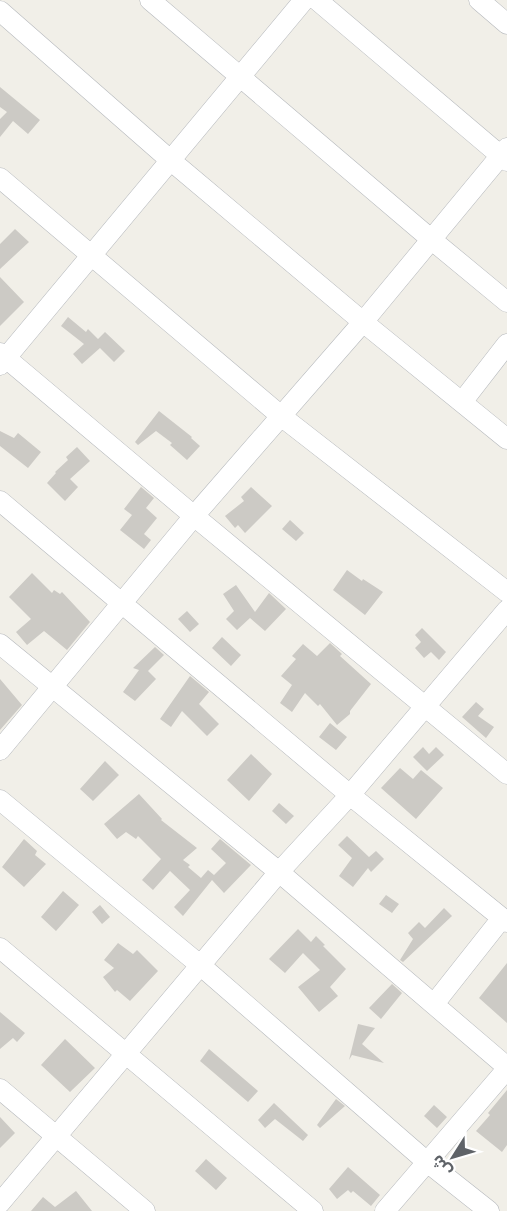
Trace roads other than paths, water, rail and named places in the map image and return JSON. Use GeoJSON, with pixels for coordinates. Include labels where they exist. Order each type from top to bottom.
{"type":"FeatureCollection","features":[{"type":"Feature","properties":{"kind":"street"},"geometry":{"type":"LineString","coordinates":[[150,0],[507,302]]}},
{"type":"Feature","properties":{"kind":"street"},"geometry":{"type":"LineString","coordinates":[[303,0],[2,359],[507,774]]}},
{"type":"Feature","properties":{"kind":"street"},"geometry":{"type":"LineString","coordinates":[[0,750],[194,516],[505,155],[317,0]]}},
{"type":"Feature","properties":{"kind":"street"},"geometry":{"type":"LineString","coordinates":[[479,0],[507,24]]}},
{"type":"Feature","properties":{"kind":"street"},"geometry":{"type":"LineString","coordinates":[[0,11],[169,159],[507,439]]}},
{"type":"Feature","properties":{"kind":"street"},"geometry":{"type":"LineString","coordinates":[[0,178],[281,416],[507,592]]}},
{"type":"Feature","properties":{"kind":"street"},"geometry":{"type":"LineString","coordinates":[[462,402],[507,344]]}},
{"type":"Feature","properties":{"kind":"street"},"geometry":{"type":"LineString","coordinates":[[0,501],[350,795],[505,920],[434,1004]]}},
{"type":"Feature","properties":{"kind":"street"},"geometry":{"type":"LineString","coordinates":[[0,1203],[279,872],[350,795],[507,610]]}},
{"type":"Feature","properties":{"kind":"street"},"geometry":{"type":"LineString","coordinates":[[0,644],[279,872],[507,1068],[385,1211]]}},
{"type":"Feature","properties":{"kind":"street"},"geometry":{"type":"LineString","coordinates":[[0,801],[200,965],[427,1162],[489,1211]]}},
{"type":"Feature","properties":{"kind":"street"},"geometry":{"type":"LineString","coordinates":[[0,948],[314,1211]]}},
{"type":"Feature","properties":{"kind":"street"},"geometry":{"type":"LineString","coordinates":[[0,1089],[145,1211]]}}]}
